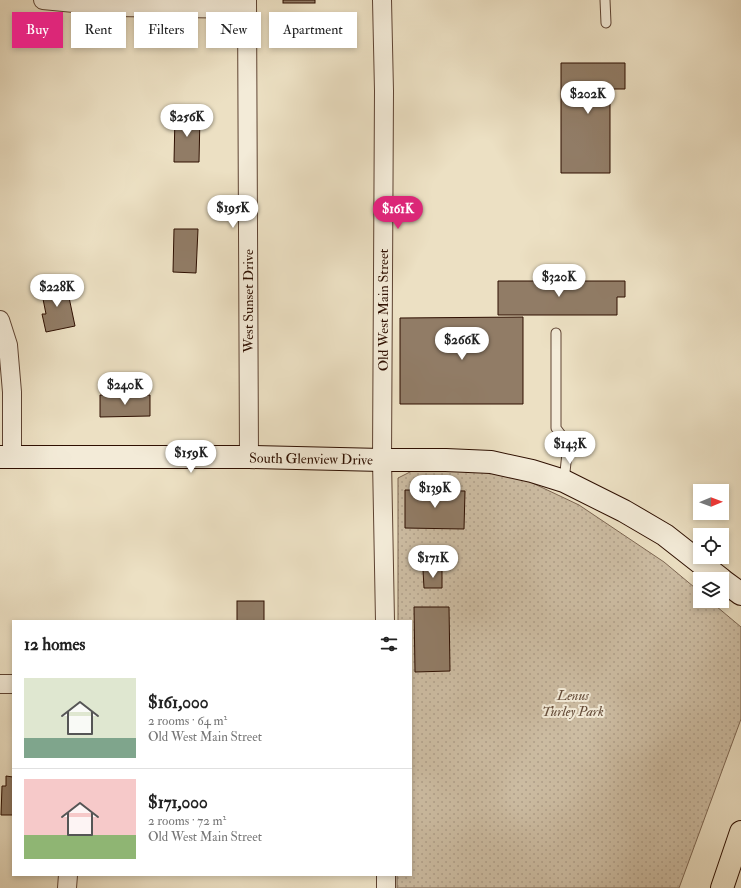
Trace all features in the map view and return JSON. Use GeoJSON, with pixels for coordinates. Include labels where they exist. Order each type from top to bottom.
{"type":"FeatureCollection","features":[{"type":"Feature","properties":{"kind":"highway"},"geometry":{"type":"LineString","coordinates":[[727,879],[741,832]]}},
{"type":"Feature","properties":{"kind":"street"},"geometry":{"type":"LineString","coordinates":[[43,0],[116,7],[247,5]]}},
{"type":"Feature","properties":{"kind":"street","name":"Old West Main Street"},"geometry":{"type":"LineString","coordinates":[[382,0],[384,91],[382,460],[385,620]]}},
{"type":"Feature","properties":{"kind":"street","name":"West Sunset Drive"},"geometry":{"type":"LineString","coordinates":[[247,5],[249,457]]}},
{"type":"Feature","properties":{"kind":"street"},"geometry":{"type":"LineString","coordinates":[[0,320],[8,345],[12,392],[6,457]]}},
{"type":"Feature","properties":{"kind":"street","name":"South Glenview Drive"},"geometry":{"type":"LineString","coordinates":[[6,457],[249,457],[491,462],[532,471],[564,481],[624,511],[665,535],[713,572]]}},
{"type":"Feature","properties":{"kind":"street","name":"South Glenview Drive"},"geometry":{"type":"LineString","coordinates":[[729,585],[741,594]]}},
{"type":"Feature","properties":{"kind":"street"},"geometry":{"type":"LineString","coordinates":[[0,684],[12,684]]}},
{"type":"Feature","properties":{"kind":"street"},"geometry":{"type":"LineString","coordinates":[[67,888],[68,876]]}},
{"type":"Feature","properties":{"kind":"street"},"geometry":{"type":"LineString","coordinates":[[386,876],[386,888]]}},
{"type":"Feature","properties":{"kind":"lane"},"geometry":{"type":"LineString","coordinates":[[605,0],[606,23]]}},
{"type":"Feature","properties":{"kind":"lane"},"geometry":{"type":"LineString","coordinates":[[556,333],[556,428],[568,444],[564,481]]}},
{"type":"Feature","properties":{"kind":"green space","name":"Lenus Turley Park"},"geometry":{"type":"Polygon","coordinates":[[[414,470],[475,470],[524,479],[579,505],[664,562],[693,586],[693,608],[718,608],[741,627],[741,719],[679,888],[397,888],[397,876],[412,876],[412,620],[398,620],[398,478],[414,470]]]}},
{"type":"Feature","properties":{"kind":"building"},"geometry":{"type":"Polygon","coordinates":[[[283,0],[315,0],[315,3],[283,3],[283,0]]]}},
{"type":"Feature","properties":{"kind":"building"},"geometry":{"type":"Polygon","coordinates":[[[561,63],[625,63],[625,89],[610,89],[610,173],[561,173],[561,63]]]}},
{"type":"Feature","properties":{"kind":"building"},"geometry":{"type":"Polygon","coordinates":[[[175,115],[200,115],[199,162],[174,162],[175,115]]]}},
{"type":"Feature","properties":{"kind":"building"},"geometry":{"type":"Polygon","coordinates":[[[174,229],[198,229],[196,273],[173,272],[174,229]]]}},
{"type":"Feature","properties":{"kind":"building"},"geometry":{"type":"Polygon","coordinates":[[[498,281],[625,281],[625,297],[617,297],[617,315],[498,315],[498,281]]]}},
{"type":"Feature","properties":{"kind":"building"},"geometry":{"type":"Polygon","coordinates":[[[66,283],[75,326],[46,332],[42,314],[46,314],[41,289],[66,283]]]}},
{"type":"Feature","properties":{"kind":"building"},"geometry":{"type":"Polygon","coordinates":[[[523,317],[523,404],[400,404],[400,318],[523,317]]]}},
{"type":"Feature","properties":{"kind":"building"},"geometry":{"type":"Polygon","coordinates":[[[100,395],[150,395],[150,416],[100,417],[100,395]]]}},
{"type":"Feature","properties":{"kind":"building"},"geometry":{"type":"Polygon","coordinates":[[[405,490],[465,491],[464,529],[405,528],[405,490]]]}},
{"type":"Feature","properties":{"kind":"building"},"geometry":{"type":"Polygon","coordinates":[[[423,570],[442,570],[442,588],[424,588],[423,570]]]}},
{"type":"Feature","properties":{"kind":"building"},"geometry":{"type":"Polygon","coordinates":[[[237,601],[264,601],[264,620],[237,620],[237,601]]]}},
{"type":"Feature","properties":{"kind":"building"},"geometry":{"type":"Polygon","coordinates":[[[414,607],[449,607],[450,671],[415,672],[414,607]]]}},
{"type":"Feature","properties":{"kind":"building"},"geometry":{"type":"Polygon","coordinates":[[[6,776],[12,777],[12,815],[1,815],[2,786],[6,786],[6,776]]]}}]}
